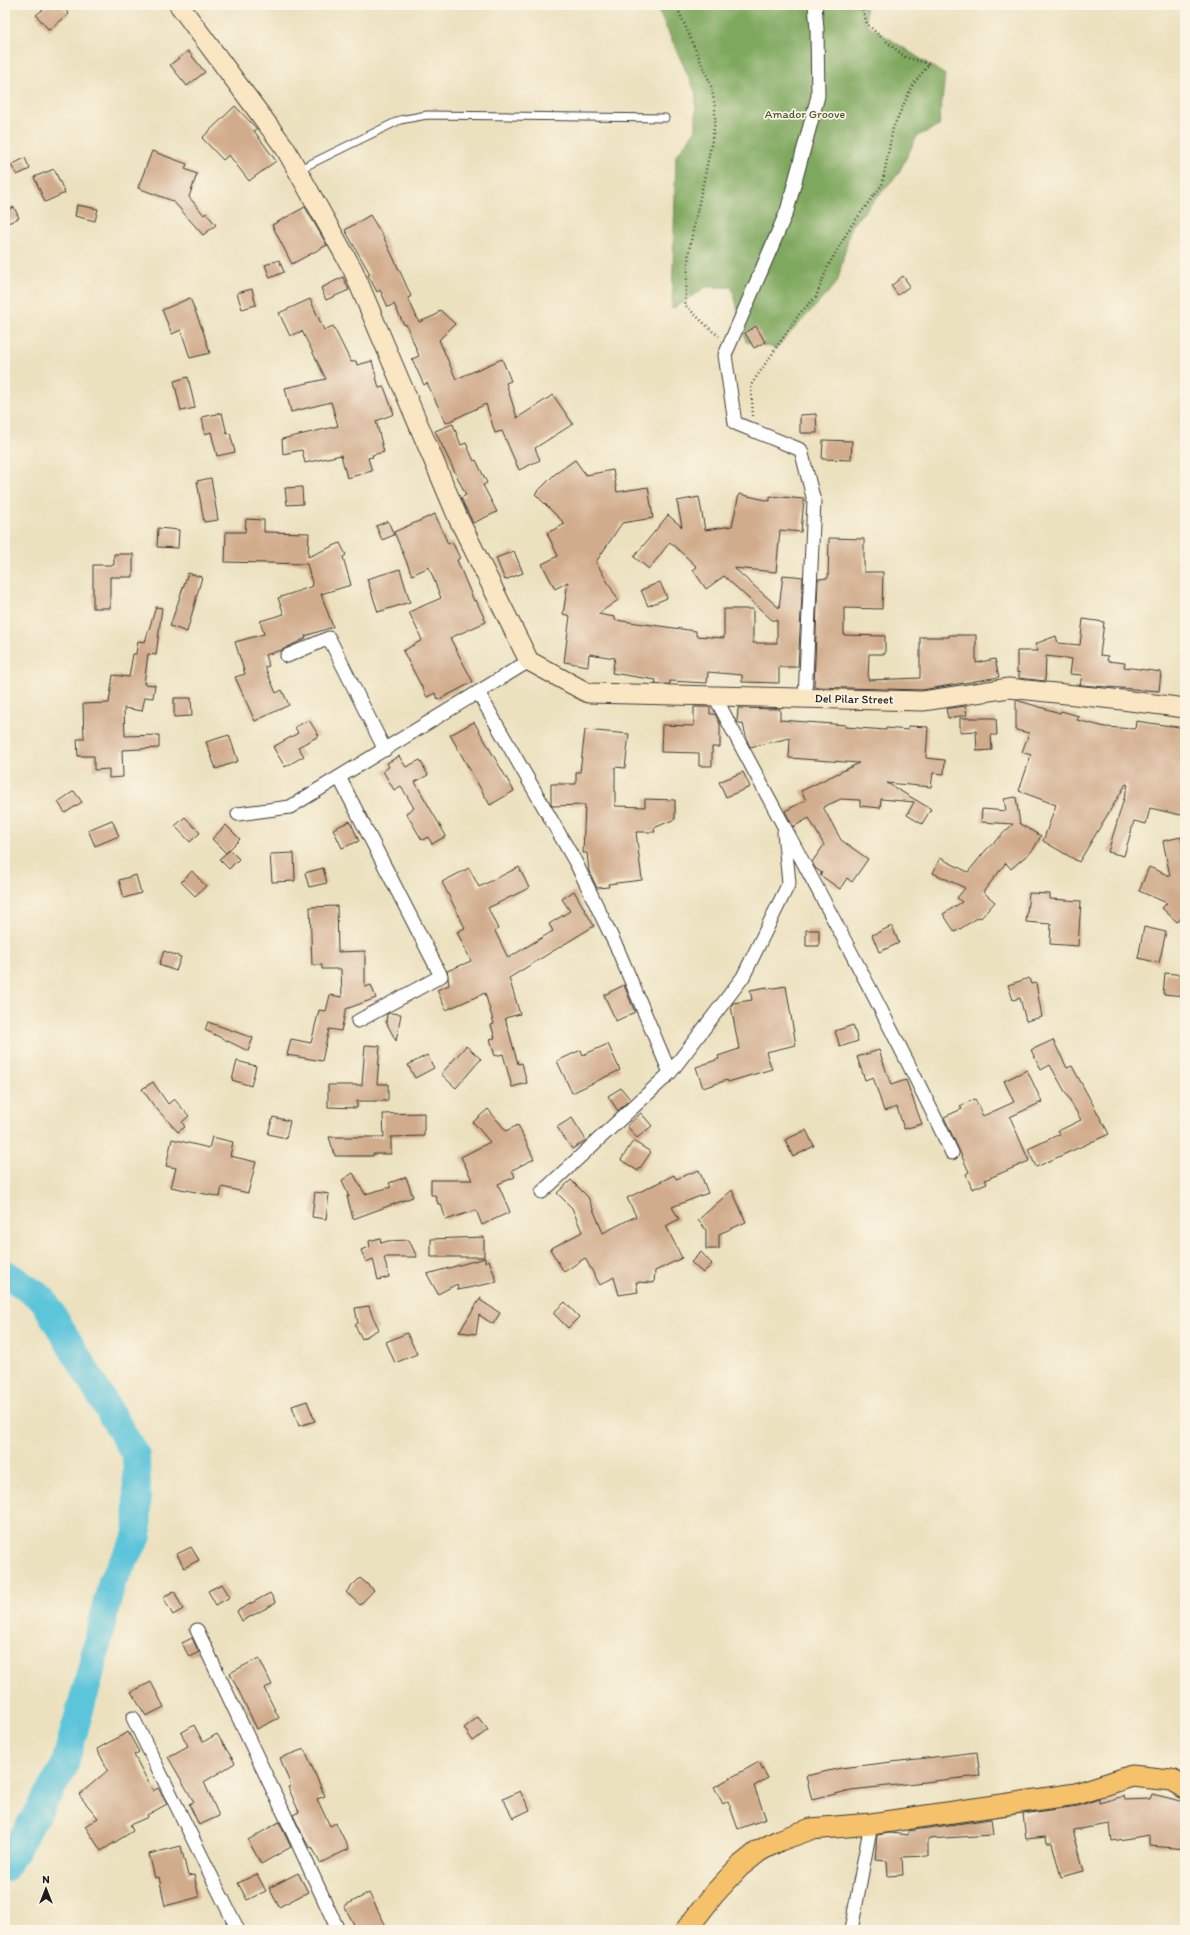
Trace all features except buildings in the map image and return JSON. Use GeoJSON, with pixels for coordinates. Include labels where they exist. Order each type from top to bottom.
{"type":"FeatureCollection","features":[{"type":"Feature","properties":{"kind":"main road"},"geometry":{"type":"LineString","coordinates":[[686,1930],[739,1867],[760,1851],[780,1840],[811,1829],[871,1824],[1076,1794],[1132,1776],[1180,1783]]}},
{"type":"Feature","properties":{"kind":"street"},"geometry":{"type":"LineString","coordinates":[[179,5],[285,148],[353,270],[458,518],[529,661],[290,807],[238,814]]}},
{"type":"Feature","properties":{"kind":"street"},"geometry":{"type":"LineString","coordinates":[[805,698],[814,501],[801,450],[735,423],[725,355],[787,211],[818,96],[817,28],[815,5]]}},
{"type":"Feature","properties":{"kind":"street"},"geometry":{"type":"LineString","coordinates":[[287,656],[329,638],[385,750]]}},
{"type":"Feature","properties":{"kind":"street","name":"Del Pilar Street"},"geometry":{"type":"LineString","coordinates":[[529,661],[588,693],[923,701],[1009,688],[1185,708]]}},
{"type":"Feature","properties":{"kind":"street"},"geometry":{"type":"LineString","coordinates":[[478,692],[576,863],[618,950],[670,1073]]}},
{"type":"Feature","properties":{"kind":"street"},"geometry":{"type":"LineString","coordinates":[[714,695],[783,827],[852,952],[908,1060],[952,1153]]}},
{"type":"Feature","properties":{"kind":"street"},"geometry":{"type":"LineString","coordinates":[[339,777],[441,976],[358,1020]]}},
{"type":"Feature","properties":{"kind":"street"},"geometry":{"type":"LineString","coordinates":[[542,1192],[670,1073],[744,977],[789,883],[783,827]]}},
{"type":"Feature","properties":{"kind":"street"},"geometry":{"type":"LineString","coordinates":[[197,1630],[338,1930]]}},
{"type":"Feature","properties":{"kind":"street"},"geometry":{"type":"LineString","coordinates":[[133,1718],[238,1930]]}},
{"type":"Feature","properties":{"kind":"street"},"geometry":{"type":"LineString","coordinates":[[852,1930],[871,1824]]}},
{"type":"Feature","properties":{"kind":"lane"},"geometry":{"type":"LineString","coordinates":[[297,171],[400,120],[427,115],[665,118]]}},
{"type":"Feature","properties":{"kind":"path"},"geometry":{"type":"LineString","coordinates":[[676,5],[710,85],[715,107],[715,122],[689,250],[685,305],[710,330],[730,343]]}},
{"type":"Feature","properties":{"kind":"path"},"geometry":{"type":"LineString","coordinates":[[753,431],[751,385],[800,313],[816,297],[828,266],[851,226],[882,185],[893,128],[912,86],[928,64],[905,57],[880,36],[867,24],[861,5]]}},
{"type":"Feature","properties":{"kind":"green space","name":"Amador Groove"},"geometry":{"type":"Polygon","coordinates":[[[656,5],[865,5],[867,24],[945,75],[939,126],[917,136],[898,174],[851,226],[837,283],[776,348],[746,342],[732,287],[706,287],[672,309],[676,156],[696,130],[696,93],[656,5]]]}},
{"type":"Feature","properties":{"kind":"waterway"},"geometry":{"type":"LineString","coordinates":[[5,1273],[43,1299],[136,1456],[138,1536],[112,1581],[90,1674],[64,1767],[5,1868]]}}]}
